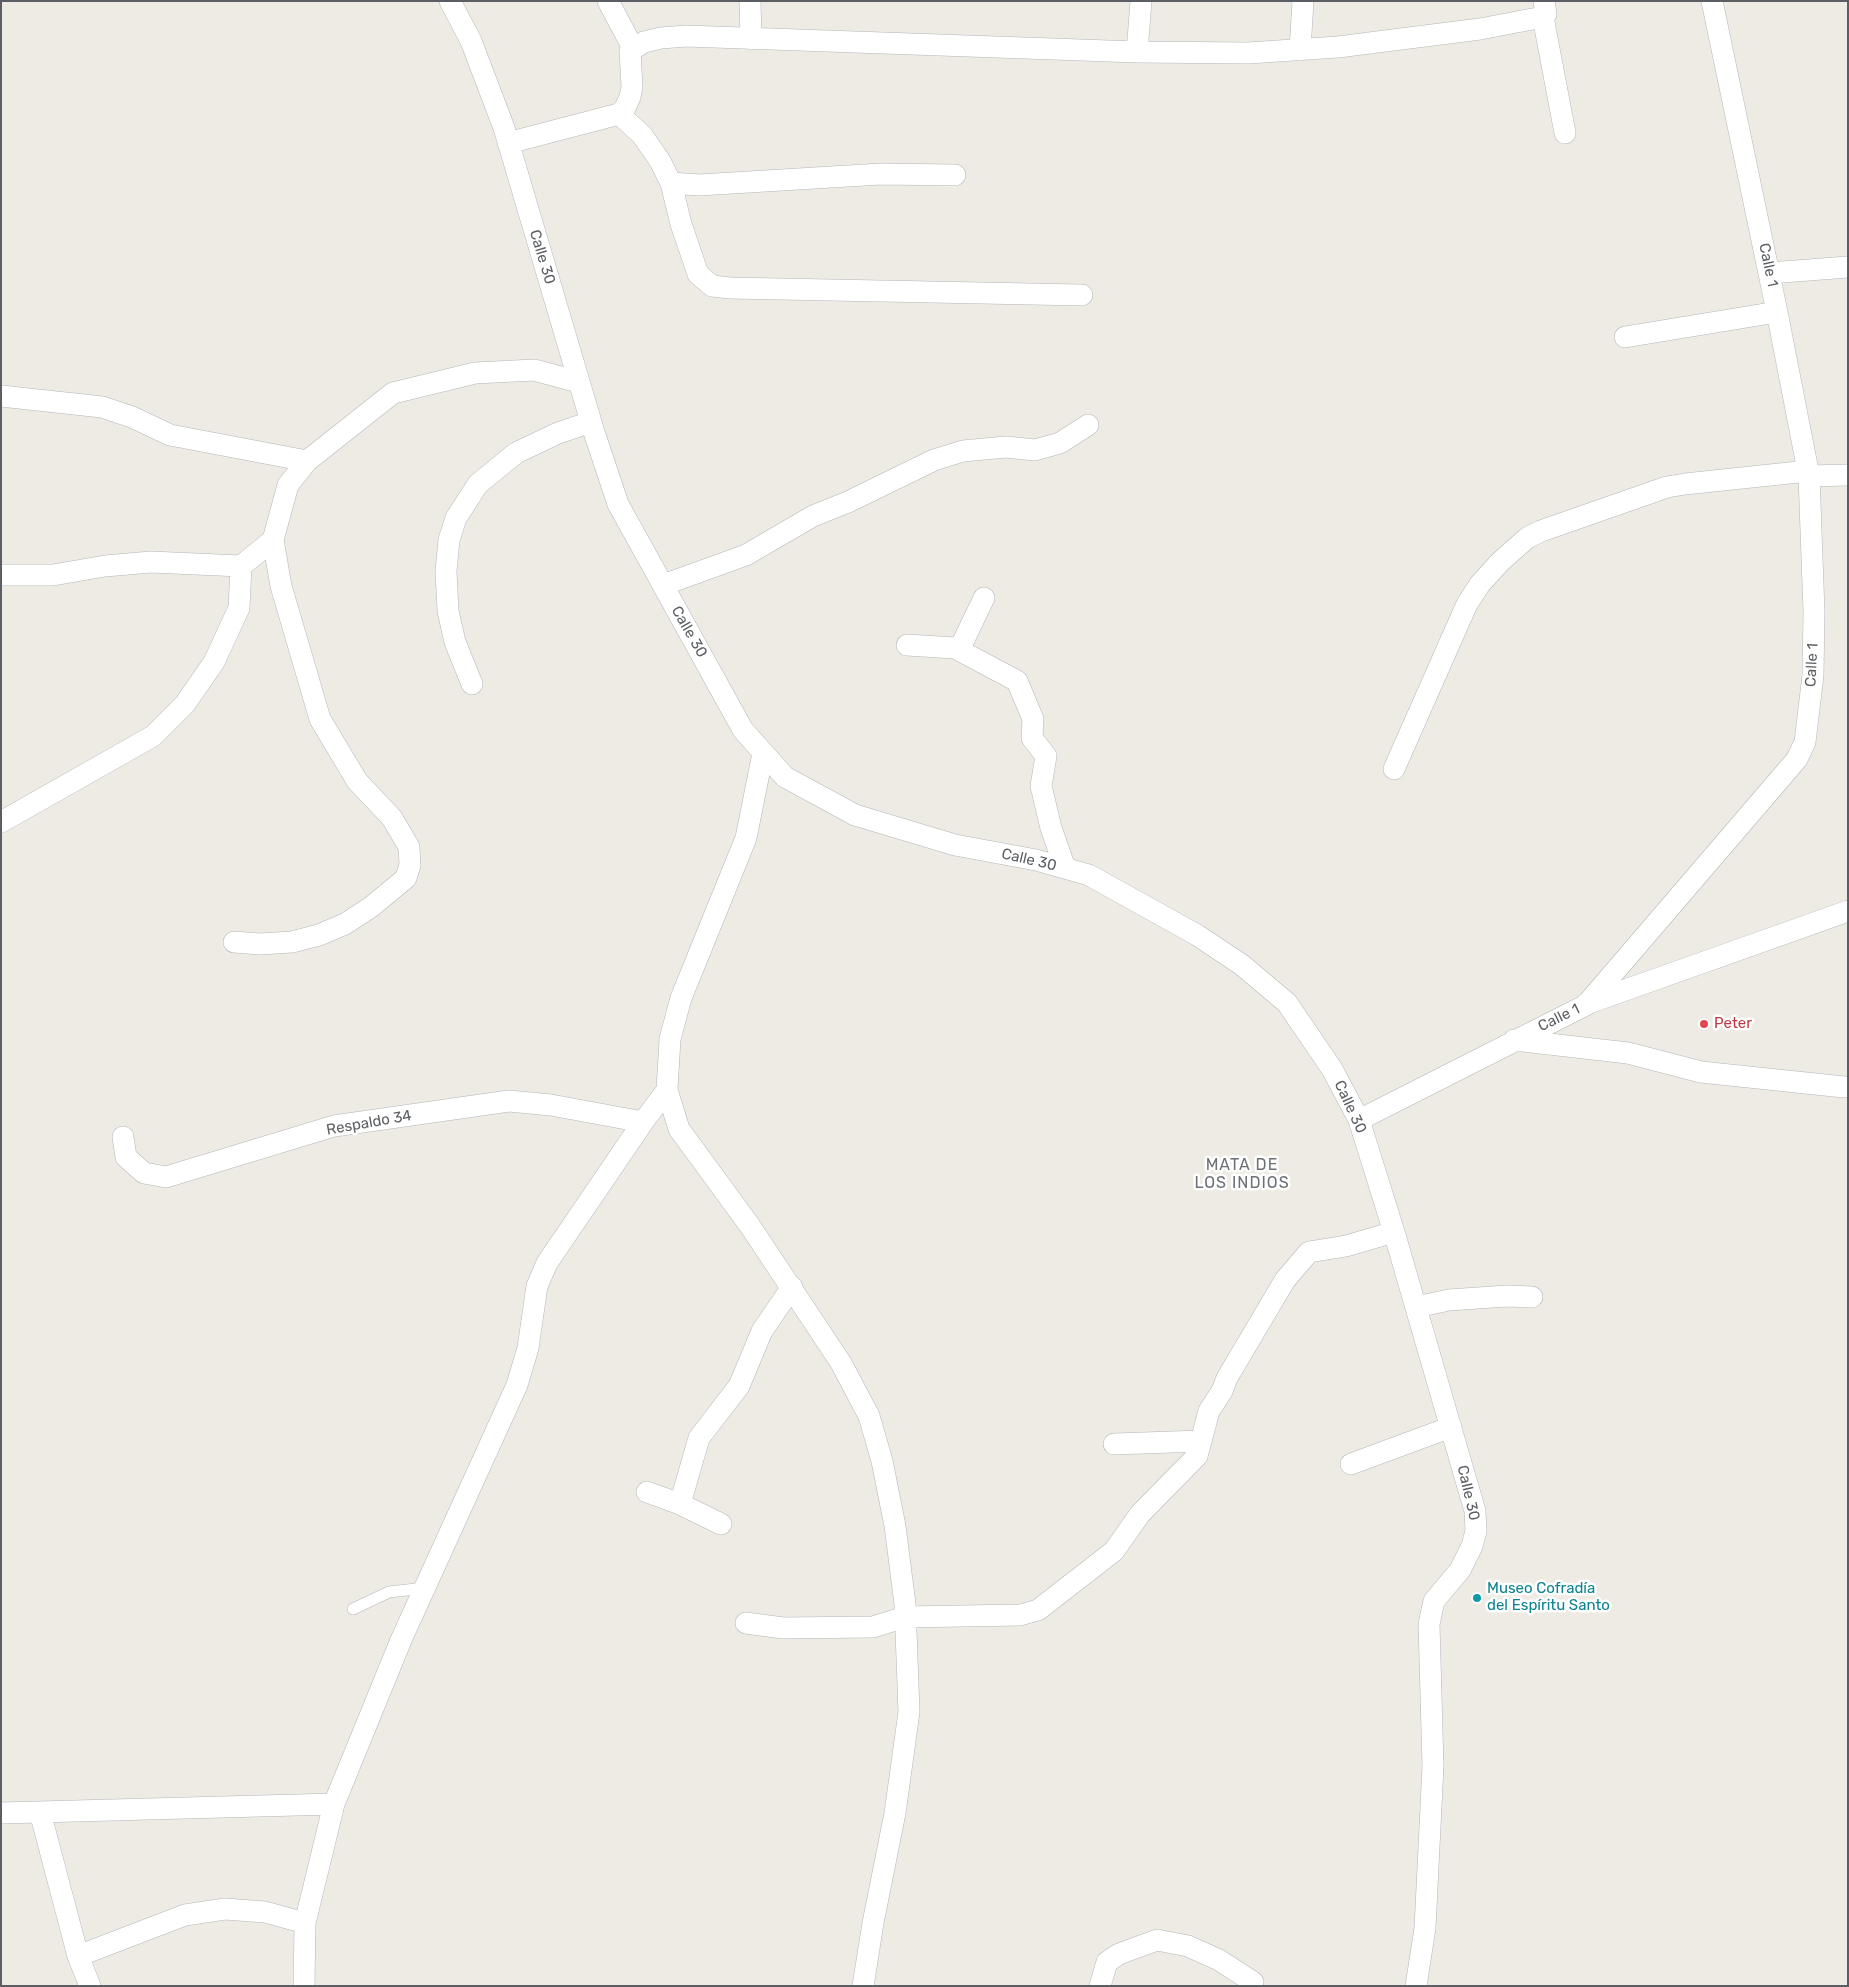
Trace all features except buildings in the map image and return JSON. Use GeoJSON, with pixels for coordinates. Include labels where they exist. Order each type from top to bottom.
{"type":"FeatureCollection","features":[{"type":"Feature","properties":{"kind":"street","name":"Calle 30"},"geometry":{"type":"LineString","coordinates":[[450,1],[472,41],[508,142],[591,422],[618,504],[743,730],[785,777],[855,815],[955,845],[1036,860],[1089,875],[1196,935],[1242,965],[1287,1003],[1332,1069],[1359,1120],[1394,1232],[1475,1511],[1476,1531],[1472,1546],[1460,1570],[1434,1601],[1429,1624],[1433,1766],[1425,1928],[1416,1986]]}},
{"type":"Feature","properties":{"kind":"street"},"geometry":{"type":"LineString","coordinates":[[608,1],[633,48]]}},
{"type":"Feature","properties":{"kind":"street"},"geometry":{"type":"LineString","coordinates":[[750,1],[751,39]]}},
{"type":"Feature","properties":{"kind":"street"},"geometry":{"type":"LineString","coordinates":[[1137,52],[1141,1]]}},
{"type":"Feature","properties":{"kind":"street"},"geometry":{"type":"LineString","coordinates":[[1300,50],[1303,1]]}},
{"type":"Feature","properties":{"kind":"street","name":"Calle 1"},"geometry":{"type":"LineString","coordinates":[[1359,1120],[1586,1005],[1802,752],[1807,731],[1813,675],[1814,612],[1809,474],[1712,1]]}},
{"type":"Feature","properties":{"kind":"street"},"geometry":{"type":"LineString","coordinates":[[508,142],[619,114],[630,97],[632,87],[629,55],[633,48],[644,42],[673,36],[1137,52],[1248,53],[1300,50],[1480,29],[1544,9],[1565,133]]}},
{"type":"Feature","properties":{"kind":"street"},"geometry":{"type":"LineString","coordinates":[[619,114],[642,136],[660,161],[670,183],[681,224],[698,274],[712,286],[730,288],[1082,295]]}},
{"type":"Feature","properties":{"kind":"street"},"geometry":{"type":"LineString","coordinates":[[670,183],[699,185],[881,174],[955,175]]}},
{"type":"Feature","properties":{"kind":"street"},"geometry":{"type":"LineString","coordinates":[[1769,273],[1848,267]]}},
{"type":"Feature","properties":{"kind":"street"},"geometry":{"type":"LineString","coordinates":[[1625,337],[1777,312]]}},
{"type":"Feature","properties":{"kind":"street"},"geometry":{"type":"LineString","coordinates":[[234,942],[260,944],[292,942],[320,935],[345,924],[371,907],[406,878],[410,864],[409,847],[392,818],[357,781],[320,719],[281,586],[273,540],[288,485],[307,461],[393,393],[475,372],[534,370],[579,382]]}},
{"type":"Feature","properties":{"kind":"street"},"geometry":{"type":"LineString","coordinates":[[1,396],[102,407],[132,417],[170,435],[307,461]]}},
{"type":"Feature","properties":{"kind":"street"},"geometry":{"type":"LineString","coordinates":[[472,684],[455,642],[448,611],[446,571],[449,540],[456,518],[478,484],[516,453],[558,434],[591,422]]}},
{"type":"Feature","properties":{"kind":"street"},"geometry":{"type":"LineString","coordinates":[[663,585],[746,555],[813,516],[848,502],[934,460],[963,451],[1006,447],[1035,450],[1060,443],[1088,424]]}},
{"type":"Feature","properties":{"kind":"street"},"geometry":{"type":"LineString","coordinates":[[1394,768],[1467,604],[1480,584],[1500,562],[1527,538],[1541,531],[1667,487],[1809,474],[1848,475]]}},
{"type":"Feature","properties":{"kind":"street"},"geometry":{"type":"LineString","coordinates":[[1,576],[53,575],[105,566],[151,562],[241,566],[273,540]]}},
{"type":"Feature","properties":{"kind":"street"},"geometry":{"type":"LineString","coordinates":[[1,822],[153,736],[185,704],[214,662],[238,608],[241,566]]}},
{"type":"Feature","properties":{"kind":"street"},"geometry":{"type":"LineString","coordinates":[[959,650],[984,598]]}},
{"type":"Feature","properties":{"kind":"street"},"geometry":{"type":"LineString","coordinates":[[906,646],[955,648],[1018,681],[1033,719],[1032,738],[1046,756],[1041,786],[1051,828],[1065,868]]}},
{"type":"Feature","properties":{"kind":"street"},"geometry":{"type":"LineString","coordinates":[[763,753],[746,838],[681,998],[670,1039],[667,1090],[679,1130],[750,1226],[842,1363],[869,1416],[882,1461],[895,1526],[906,1617],[909,1712],[895,1813],[873,1923],[863,1986]]}},
{"type":"Feature","properties":{"kind":"street"},"geometry":{"type":"LineString","coordinates":[[1586,1005],[1848,911]]}},
{"type":"Feature","properties":{"kind":"street"},"geometry":{"type":"LineString","coordinates":[[1514,1040],[1628,1053],[1701,1072],[1844,1088]]}},
{"type":"Feature","properties":{"kind":"street"},"geometry":{"type":"LineString","coordinates":[[304,1986],[305,1923],[334,1804],[402,1640],[517,1385],[528,1348],[537,1286],[547,1262],[667,1090]]}},
{"type":"Feature","properties":{"kind":"street","name":"Respaldo 34"},"geometry":{"type":"LineString","coordinates":[[123,1137],[126,1158],[144,1173],[166,1177],[334,1126],[509,1101],[552,1105],[643,1122]]}},
{"type":"Feature","properties":{"kind":"street"},"geometry":{"type":"LineString","coordinates":[[746,1623],[783,1628],[873,1627],[906,1617],[1020,1615],[1038,1610],[1114,1551],[1140,1514],[1197,1456],[1209,1411],[1222,1392],[1228,1378],[1284,1280],[1309,1252],[1346,1246],[1394,1232]]}},
{"type":"Feature","properties":{"kind":"street"},"geometry":{"type":"LineString","coordinates":[[680,1504],[699,1438],[738,1386],[762,1331],[792,1287]]}},
{"type":"Feature","properties":{"kind":"street"},"geometry":{"type":"LineString","coordinates":[[1416,1307],[1449,1300],[1507,1296],[1532,1297]]}},
{"type":"Feature","properties":{"kind":"street"},"geometry":{"type":"LineString","coordinates":[[1351,1464],[1451,1427]]}},
{"type":"Feature","properties":{"kind":"street"},"geometry":{"type":"LineString","coordinates":[[1114,1444],[1201,1441]]}},
{"type":"Feature","properties":{"kind":"street"},"geometry":{"type":"LineString","coordinates":[[647,1492],[680,1504],[721,1524]]}},
{"type":"Feature","properties":{"kind":"street"},"geometry":{"type":"LineString","coordinates":[[1,1812],[334,1804]]}},
{"type":"Feature","properties":{"kind":"street"},"geometry":{"type":"LineString","coordinates":[[40,1812],[78,1956],[90,1986]]}},
{"type":"Feature","properties":{"kind":"street"},"geometry":{"type":"LineString","coordinates":[[78,1956],[185,1915],[225,1909],[265,1912],[305,1923]]}},
{"type":"Feature","properties":{"kind":"street"},"geometry":{"type":"LineString","coordinates":[[1100,1986],[1108,1962],[1119,1954],[1157,1940],[1188,1946],[1219,1960],[1254,1985]]}},
{"type":"Feature","properties":{"kind":"lane"},"geometry":{"type":"LineString","coordinates":[[353,1609],[389,1592],[425,1588]]}},
{"type":"Feature","properties":{"kind":"place","name":"Peter"},"geometry":{"type":"Point","coordinates":[1704,1024]}},
{"type":"Feature","properties":{"kind":"place","name":"Museo Cofradía del Espíritu Santo"},"geometry":{"type":"Point","coordinates":[1477,1598]}},
{"type":"Feature","properties":{"kind":"district","name":"MATA DE LOS INDIOS"},"geometry":{"type":"Point","coordinates":[1242,1174]}}]}
